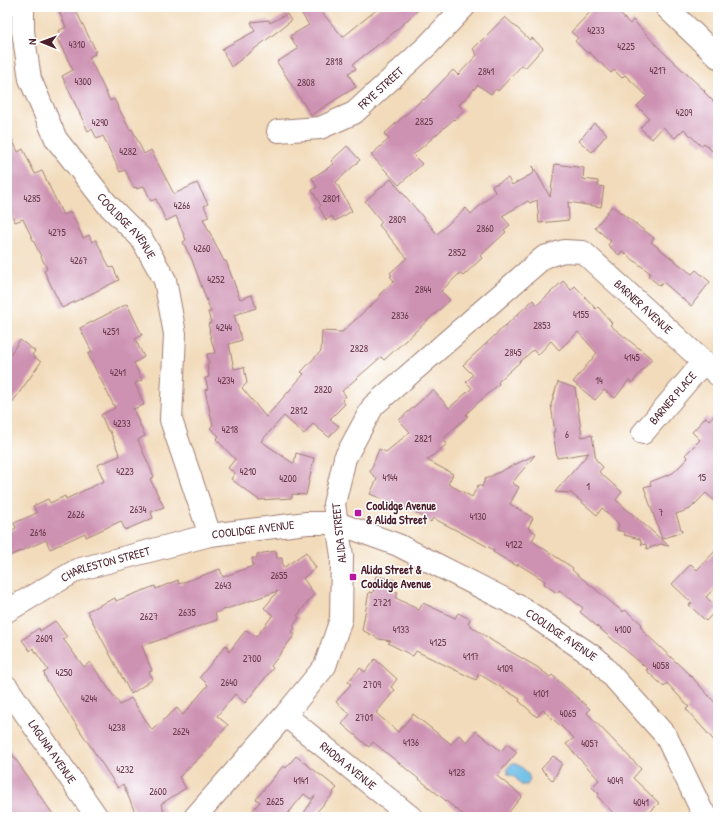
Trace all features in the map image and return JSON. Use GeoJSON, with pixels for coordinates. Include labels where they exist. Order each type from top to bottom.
{"type":"FeatureCollection","features":[{"type":"Feature","properties":{"kind":"street","name":"COOLIDGE AVENUE"},"geometry":{"type":"LineString","coordinates":[[23,7],[23,31],[30,79],[56,139],[107,204],[141,238],[165,280],[175,334],[171,420],[210,535],[308,523],[337,524],[398,545],[522,608],[597,659],[666,736],[702,811],[708,817]]}},
{"type":"Feature","properties":{"kind":"street","name":"FRYE STREET"},"geometry":{"type":"LineString","coordinates":[[278,131],[320,128],[354,113],[428,45],[464,7]]}},
{"type":"Feature","properties":{"kind":"street"},"geometry":{"type":"LineString","coordinates":[[666,7],[718,57]]}},
{"type":"Feature","properties":{"kind":"street","name":"BARNER AVENUE"},"geometry":{"type":"LineString","coordinates":[[564,252],[583,252],[711,369]]}},
{"type":"Feature","properties":{"kind":"street","name":"ALIDA STREET"},"geometry":{"type":"LineString","coordinates":[[195,817],[285,715],[325,666],[341,619],[342,556],[334,504],[345,458],[373,406],[544,257],[564,252]]}},
{"type":"Feature","properties":{"kind":"street","name":"BARNER PLACE"},"geometry":{"type":"LineString","coordinates":[[643,433],[711,369]]}},
{"type":"Feature","properties":{"kind":"street","name":"CHARLESTON STREET"},"geometry":{"type":"LineString","coordinates":[[7,611],[77,570],[210,535]]}},
{"type":"Feature","properties":{"kind":"street","name":"LAGUNA AVENUE"},"geometry":{"type":"LineString","coordinates":[[7,687],[97,817]]}},
{"type":"Feature","properties":{"kind":"street","name":"RHODA AVENUE"},"geometry":{"type":"LineString","coordinates":[[285,715],[411,817]]}},
{"type":"Feature","properties":{"kind":"water"},"geometry":{"type":"Polygon","coordinates":[[[512,763],[518,765],[526,771],[530,780],[527,785],[521,785],[515,777],[508,774],[507,769],[512,763]]]}},
{"type":"Feature","properties":{"kind":"building"},"geometry":{"type":"Polygon","coordinates":[[[57,7],[74,7],[96,51],[94,52],[95,54],[89,57],[110,101],[114,99],[130,130],[132,129],[144,154],[151,150],[174,194],[197,183],[208,204],[204,206],[209,217],[203,219],[224,261],[226,261],[240,299],[252,295],[256,308],[234,315],[242,340],[229,344],[234,369],[244,367],[247,383],[242,388],[266,417],[304,374],[301,372],[321,351],[322,331],[342,332],[380,297],[379,295],[394,281],[390,276],[392,275],[390,273],[407,258],[379,225],[382,222],[365,201],[391,179],[437,234],[466,208],[471,214],[495,192],[492,186],[508,178],[512,185],[534,173],[533,166],[550,197],[555,164],[584,168],[583,179],[598,181],[598,186],[604,187],[601,207],[568,202],[569,220],[539,223],[537,200],[530,203],[528,201],[502,216],[510,225],[504,230],[506,232],[480,256],[482,258],[463,276],[460,273],[441,291],[450,300],[384,360],[381,357],[342,391],[346,396],[342,400],[345,404],[330,419],[339,426],[329,437],[313,424],[304,434],[284,416],[261,441],[294,464],[296,453],[314,458],[306,495],[292,494],[292,498],[259,500],[231,479],[235,473],[228,468],[235,459],[216,439],[219,436],[210,428],[213,425],[205,390],[208,389],[205,378],[209,377],[207,354],[215,353],[208,324],[211,323],[208,312],[211,312],[192,260],[183,242],[186,240],[176,216],[166,221],[156,199],[151,201],[144,186],[137,189],[136,187],[134,188],[125,170],[120,172],[103,136],[97,139],[92,129],[88,131],[62,76],[73,70],[57,38],[61,36],[58,31],[66,27],[57,7]]]}},
{"type":"Feature","properties":{"kind":"building"},"geometry":{"type":"Polygon","coordinates":[[[307,7],[317,7],[343,37],[380,7],[421,7],[392,34],[353,64],[356,69],[348,73],[356,87],[311,115],[277,62],[298,49],[290,36],[309,25],[300,11],[307,7]]]}},
{"type":"Feature","properties":{"kind":"building"},"geometry":{"type":"Polygon","coordinates":[[[595,7],[613,7],[630,24],[633,20],[660,49],[705,91],[704,92],[718,106],[718,157],[704,143],[701,146],[684,129],[675,138],[663,127],[652,139],[640,128],[649,118],[637,106],[647,96],[625,75],[622,78],[614,70],[611,73],[589,52],[587,53],[575,41],[578,38],[571,32],[595,7]]]}},
{"type":"Feature","properties":{"kind":"building"},"geometry":{"type":"Polygon","coordinates":[[[287,14],[291,21],[231,67],[222,49],[255,31],[251,22],[269,20],[270,23],[287,14]]]}},
{"type":"Feature","properties":{"kind":"building"},"geometry":{"type":"Polygon","coordinates":[[[505,17],[530,40],[532,38],[543,48],[525,68],[522,65],[498,91],[496,89],[491,94],[478,85],[459,105],[464,110],[455,120],[454,119],[413,155],[422,164],[399,185],[371,155],[389,139],[384,134],[423,99],[424,100],[453,70],[458,75],[477,55],[473,49],[505,17]]]}},
{"type":"Feature","properties":{"kind":"building"},"geometry":{"type":"Polygon","coordinates":[[[594,123],[607,134],[592,152],[579,141],[594,123]]]}},
{"type":"Feature","properties":{"kind":"building"},"geometry":{"type":"Polygon","coordinates":[[[7,128],[18,152],[23,149],[35,174],[42,171],[63,215],[71,212],[83,238],[89,235],[92,242],[96,240],[110,268],[113,267],[119,280],[62,308],[44,271],[47,269],[23,219],[15,222],[7,205],[7,128]]]}},
{"type":"Feature","properties":{"kind":"building"},"geometry":{"type":"Polygon","coordinates":[[[347,146],[360,160],[336,182],[352,211],[335,221],[332,216],[326,220],[319,207],[321,206],[312,190],[317,187],[312,178],[334,164],[331,161],[347,146]]]}},
{"type":"Feature","properties":{"kind":"building"},"geometry":{"type":"Polygon","coordinates":[[[612,206],[654,238],[651,242],[689,272],[692,274],[696,270],[710,282],[691,306],[663,282],[660,286],[648,276],[650,273],[622,251],[619,255],[608,245],[611,241],[595,228],[612,206]]]}},
{"type":"Feature","properties":{"kind":"building"},"geometry":{"type":"Polygon","coordinates":[[[563,281],[571,290],[575,286],[596,309],[598,307],[612,323],[610,325],[652,359],[632,383],[629,380],[615,398],[604,390],[595,400],[573,382],[597,353],[578,332],[559,350],[551,341],[538,355],[533,350],[498,382],[499,384],[471,409],[466,415],[468,416],[443,439],[447,444],[427,460],[453,474],[448,484],[472,497],[478,485],[482,487],[485,479],[535,455],[512,483],[519,487],[510,504],[533,518],[528,528],[536,533],[532,541],[573,568],[572,570],[623,612],[625,610],[642,624],[640,626],[645,633],[691,676],[718,706],[718,745],[686,709],[689,707],[667,683],[664,687],[646,670],[648,669],[580,612],[583,608],[559,590],[557,593],[544,584],[545,581],[518,564],[517,566],[493,552],[494,550],[433,518],[431,522],[413,511],[370,494],[377,479],[370,472],[379,449],[386,452],[410,432],[399,420],[433,390],[449,408],[472,388],[466,382],[473,375],[463,365],[533,300],[537,305],[563,281]]]}},
{"type":"Feature","properties":{"kind":"building"},"geometry":{"type":"Polygon","coordinates":[[[127,304],[142,335],[135,339],[144,357],[134,363],[142,380],[135,383],[144,405],[133,409],[145,436],[138,440],[154,477],[150,479],[164,507],[151,512],[153,518],[125,530],[121,521],[86,537],[85,533],[50,549],[46,540],[7,557],[7,533],[16,528],[14,523],[37,513],[33,506],[48,499],[50,503],[65,496],[66,499],[104,481],[97,465],[120,456],[110,431],[108,431],[101,415],[115,408],[88,354],[92,352],[80,328],[127,304]]]}},
{"type":"Feature","properties":{"kind":"building"},"geometry":{"type":"Polygon","coordinates":[[[20,340],[35,351],[32,355],[41,362],[7,410],[7,359],[20,340]]]}},
{"type":"Feature","properties":{"kind":"building"},"geometry":{"type":"Polygon","coordinates":[[[558,382],[575,388],[582,437],[592,435],[596,460],[603,467],[599,472],[622,492],[616,500],[669,546],[661,544],[647,549],[646,544],[642,545],[640,539],[624,535],[625,532],[617,530],[619,524],[602,508],[597,515],[571,493],[555,492],[589,453],[557,458],[551,405],[558,382]]]}},
{"type":"Feature","properties":{"kind":"building"},"geometry":{"type":"Polygon","coordinates":[[[718,412],[718,504],[706,493],[690,509],[676,514],[682,532],[662,539],[644,487],[651,485],[650,482],[673,473],[688,458],[685,455],[700,440],[692,432],[706,417],[709,420],[718,412]]]}},
{"type":"Feature","properties":{"kind":"building"},"geometry":{"type":"Polygon","coordinates":[[[718,548],[718,584],[706,597],[718,608],[706,621],[689,605],[692,603],[672,584],[691,564],[697,570],[718,548]]]}},
{"type":"Feature","properties":{"kind":"building"},"geometry":{"type":"Polygon","coordinates":[[[276,551],[277,558],[282,558],[283,568],[306,552],[316,568],[303,578],[314,594],[297,616],[299,618],[293,626],[295,628],[292,632],[295,634],[271,666],[273,668],[245,703],[235,694],[217,716],[228,725],[204,753],[179,777],[186,788],[161,804],[164,811],[150,817],[137,817],[123,784],[118,788],[46,679],[44,673],[48,670],[33,648],[30,651],[22,640],[39,628],[40,631],[55,621],[67,637],[63,639],[84,667],[90,662],[120,705],[131,698],[152,730],[177,708],[183,715],[208,685],[200,677],[226,645],[229,652],[246,630],[256,637],[273,615],[264,608],[278,591],[215,613],[217,620],[142,646],[152,671],[149,672],[153,679],[131,694],[87,611],[115,598],[116,601],[155,586],[156,589],[178,580],[179,584],[220,569],[223,577],[253,566],[252,558],[257,558],[257,554],[276,551]]]}},
{"type":"Feature","properties":{"kind":"building"},"geometry":{"type":"Polygon","coordinates":[[[376,576],[395,580],[392,591],[398,592],[396,598],[419,610],[423,603],[455,618],[458,613],[470,619],[468,624],[494,642],[537,667],[550,677],[552,675],[590,709],[587,713],[641,769],[633,778],[659,803],[645,817],[617,817],[597,796],[599,794],[592,787],[599,780],[566,744],[574,738],[543,710],[537,717],[519,701],[520,699],[479,674],[476,680],[416,651],[413,656],[388,643],[391,641],[379,639],[362,630],[369,592],[373,593],[376,576]]]}},
{"type":"Feature","properties":{"kind":"building"},"geometry":{"type":"Polygon","coordinates":[[[375,659],[397,679],[391,687],[395,690],[376,713],[398,732],[413,714],[451,744],[459,735],[467,742],[476,731],[501,751],[507,744],[517,752],[497,776],[522,796],[505,817],[466,817],[373,742],[369,747],[342,724],[350,714],[336,702],[351,684],[348,682],[360,668],[365,672],[375,659]]]}},
{"type":"Feature","properties":{"kind":"building"},"geometry":{"type":"Polygon","coordinates":[[[7,746],[40,796],[55,817],[7,817],[7,746]]]}},
{"type":"Feature","properties":{"kind":"building"},"geometry":{"type":"Polygon","coordinates":[[[296,756],[337,788],[333,792],[334,793],[312,817],[304,813],[315,796],[311,799],[304,794],[285,817],[259,817],[252,811],[260,802],[256,799],[283,766],[286,768],[296,756]]]}},
{"type":"Feature","properties":{"kind":"building"},"geometry":{"type":"Polygon","coordinates":[[[553,756],[562,763],[553,781],[541,769],[553,756]]]}},
{"type":"Feature","properties":{"kind":"place","name":"Coolidge Avenue & Alida Street"},"geometry":{"type":"Point","coordinates":[358,513]}},
{"type":"Feature","properties":{"kind":"place","name":"Alida Street & Coolidge Avenue"},"geometry":{"type":"Point","coordinates":[353,577]}}]}
